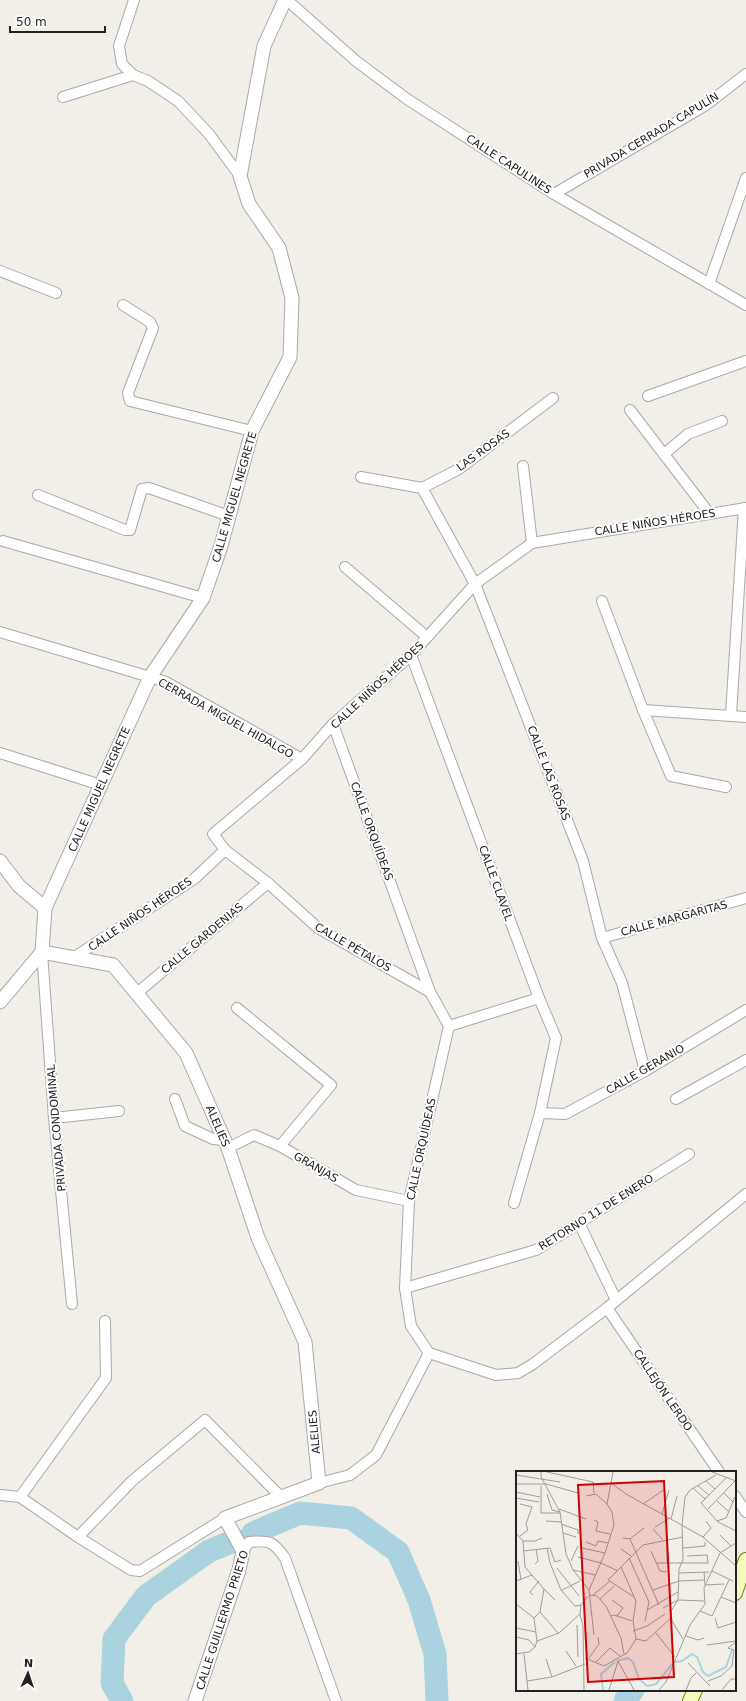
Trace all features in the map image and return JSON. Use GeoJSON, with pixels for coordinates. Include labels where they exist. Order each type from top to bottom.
{"type":"FeatureCollection","features":[{"type":"Feature","properties":{"kind":"main road"},"geometry":{"type":"LineString","coordinates":[[736,1590],[746,1560]]}},
{"type":"Feature","properties":{"kind":"main road"},"geometry":{"type":"LineString","coordinates":[[690,1701],[695,1691]]}},
{"type":"Feature","properties":{"kind":"street"},"geometry":{"type":"LineString","coordinates":[[134,0],[119,46],[122,64],[133,75],[148,81],[178,101],[209,134],[240,176]]}},
{"type":"Feature","properties":{"kind":"street","name":"CALLE MIGUEL NEGRETE"},"geometry":{"type":"LineString","coordinates":[[45,908],[150,677],[203,598],[229,516],[252,431],[290,357],[292,298],[279,248],[249,204],[240,176],[264,46],[286,0]]}},
{"type":"Feature","properties":{"kind":"street","name":"CALLE CAPULINES"},"geometry":{"type":"LineString","coordinates":[[286,0],[356,61],[407,99],[554,194],[746,306]]}},
{"type":"Feature","properties":{"kind":"street","name":"PRIVADA CERRADA CAPULÍN"},"geometry":{"type":"LineString","coordinates":[[554,194],[706,105],[746,74]]}},
{"type":"Feature","properties":{"kind":"street"},"geometry":{"type":"LineString","coordinates":[[63,97],[133,75]]}},
{"type":"Feature","properties":{"kind":"street"},"geometry":{"type":"LineString","coordinates":[[709,284],[746,178]]}},
{"type":"Feature","properties":{"kind":"street"},"geometry":{"type":"LineString","coordinates":[[0,271],[56,293]]}},
{"type":"Feature","properties":{"kind":"street"},"geometry":{"type":"LineString","coordinates":[[123,305],[150,322],[153,328],[128,393],[130,401],[252,431]]}},
{"type":"Feature","properties":{"kind":"street"},"geometry":{"type":"LineString","coordinates":[[648,396],[746,361]]}},
{"type":"Feature","properties":{"kind":"street","name":"LAS ROSAS"},"geometry":{"type":"LineString","coordinates":[[422,488],[460,469],[553,398]]}},
{"type":"Feature","properties":{"kind":"street"},"geometry":{"type":"LineString","coordinates":[[630,410],[709,514]]}},
{"type":"Feature","properties":{"kind":"street"},"geometry":{"type":"LineString","coordinates":[[664,454],[688,434],[722,421]]}},
{"type":"Feature","properties":{"kind":"street"},"geometry":{"type":"LineString","coordinates":[[523,466],[532,543]]}},
{"type":"Feature","properties":{"kind":"street"},"geometry":{"type":"LineString","coordinates":[[361,478],[422,488]]}},
{"type":"Feature","properties":{"kind":"street"},"geometry":{"type":"LineString","coordinates":[[38,495],[125,530],[130,530],[142,489],[149,488],[229,516]]}},
{"type":"Feature","properties":{"kind":"street","name":"CALLE LAS ROSAS"},"geometry":{"type":"LineString","coordinates":[[422,488],[475,584],[583,861],[602,938],[622,983],[645,1071]]}},
{"type":"Feature","properties":{"kind":"street"},"geometry":{"type":"LineString","coordinates":[[731,715],[745,508]]}},
{"type":"Feature","properties":{"kind":"street","name":"CALLE NIÑOS HÉROES"},"geometry":{"type":"LineString","coordinates":[[73,958],[194,879],[225,850],[213,834],[302,760],[333,724],[411,655],[475,584],[532,543],[745,508]]}},
{"type":"Feature","properties":{"kind":"street"},"geometry":{"type":"LineString","coordinates":[[3,541],[203,598]]}},
{"type":"Feature","properties":{"kind":"street"},"geometry":{"type":"LineString","coordinates":[[345,567],[427,637]]}},
{"type":"Feature","properties":{"kind":"street"},"geometry":{"type":"LineString","coordinates":[[602,601],[643,710],[671,776],[726,787]]}},
{"type":"Feature","properties":{"kind":"street","name":"CERRADA MIGUEL HIDALGO"},"geometry":{"type":"LineString","coordinates":[[0,632],[166,682],[302,760]]}},
{"type":"Feature","properties":{"kind":"street","name":"CALLE CLAVEL"},"geometry":{"type":"LineString","coordinates":[[411,655],[539,998],[556,1038],[540,1113],[514,1203]]}},
{"type":"Feature","properties":{"kind":"street"},"geometry":{"type":"LineString","coordinates":[[643,710],[746,717]]}},
{"type":"Feature","properties":{"kind":"street","name":"CALLE ORQUÍDEAS"},"geometry":{"type":"LineString","coordinates":[[333,724],[430,992],[449,1026],[409,1201],[405,1288],[410,1326],[428,1353]]}},
{"type":"Feature","properties":{"kind":"street"},"geometry":{"type":"LineString","coordinates":[[0,753],[101,785]]}},
{"type":"Feature","properties":{"kind":"street","name":"CALLE PÉTALOS"},"geometry":{"type":"LineString","coordinates":[[225,850],[268,883],[318,928],[430,992]]}},
{"type":"Feature","properties":{"kind":"street"},"geometry":{"type":"LineString","coordinates":[[0,861],[19,886],[45,908],[42,952],[0,1002]]}},
{"type":"Feature","properties":{"kind":"street","name":"CALLE GARDENIAS"},"geometry":{"type":"LineString","coordinates":[[137,993],[268,883]]}},
{"type":"Feature","properties":{"kind":"street","name":"CALLE MARGARITAS"},"geometry":{"type":"LineString","coordinates":[[602,938],[746,898]]}},
{"type":"Feature","properties":{"kind":"street","name":"ALELIES"},"geometry":{"type":"LineString","coordinates":[[42,952],[114,965],[186,1053],[226,1144],[258,1238],[306,1342],[319,1483]]}},
{"type":"Feature","properties":{"kind":"street","name":"PRIVADA CONDOMINAL"},"geometry":{"type":"LineString","coordinates":[[42,952],[54,1118],[72,1304]]}},
{"type":"Feature","properties":{"kind":"street"},"geometry":{"type":"LineString","coordinates":[[449,1026],[539,998]]}},
{"type":"Feature","properties":{"kind":"street"},"geometry":{"type":"LineString","coordinates":[[237,1008],[331,1084],[280,1146]]}},
{"type":"Feature","properties":{"kind":"street","name":"CALLE GERANIO"},"geometry":{"type":"LineString","coordinates":[[540,1113],[565,1114],[645,1071],[746,1010]]}},
{"type":"Feature","properties":{"kind":"street"},"geometry":{"type":"LineString","coordinates":[[676,1099],[746,1060]]}},
{"type":"Feature","properties":{"kind":"street"},"geometry":{"type":"LineString","coordinates":[[175,1098],[185,1126],[226,1144]]}},
{"type":"Feature","properties":{"kind":"street"},"geometry":{"type":"LineString","coordinates":[[54,1118],[119,1111]]}},
{"type":"Feature","properties":{"kind":"street","name":"GRANJAS"},"geometry":{"type":"LineString","coordinates":[[226,1144],[254,1135],[280,1146],[356,1190],[409,1201]]}},
{"type":"Feature","properties":{"kind":"street","name":"RETORNO 11 DE ENERO"},"geometry":{"type":"LineString","coordinates":[[405,1288],[536,1250],[690,1154]]}},
{"type":"Feature","properties":{"kind":"street"},"geometry":{"type":"LineString","coordinates":[[0,1495],[20,1497],[78,1537],[131,1570],[140,1571],[225,1518],[319,1483],[350,1475],[376,1455],[428,1353],[496,1375],[518,1373],[533,1364],[607,1308],[746,1194]]}},
{"type":"Feature","properties":{"kind":"street"},"geometry":{"type":"LineString","coordinates":[[579,1223],[616,1300]]}},
{"type":"Feature","properties":{"kind":"street","name":"CALLEJÓN LERDO"},"geometry":{"type":"LineString","coordinates":[[607,1308],[718,1471]]}},
{"type":"Feature","properties":{"kind":"street"},"geometry":{"type":"LineString","coordinates":[[20,1497],[106,1378],[105,1321]]}},
{"type":"Feature","properties":{"kind":"street"},"geometry":{"type":"LineString","coordinates":[[78,1537],[132,1481],[205,1420],[281,1497]]}},
{"type":"Feature","properties":{"kind":"street"},"geometry":{"type":"LineString","coordinates":[[736,1497],[746,1512]]}},
{"type":"Feature","properties":{"kind":"street"},"geometry":{"type":"LineString","coordinates":[[225,1518],[243,1551]]}},
{"type":"Feature","properties":{"kind":"street","name":"CALLE GUILLERMO PRIETO"},"geometry":{"type":"LineString","coordinates":[[195,1701],[239,1570],[243,1551],[249,1542],[262,1540],[275,1545],[285,1558],[336,1701]]}},
{"type":"Feature","properties":{"kind":"waterway"},"geometry":{"type":"LineString","coordinates":[[253,1533],[300,1513],[351,1518],[398,1552],[419,1600],[435,1654],[437,1701]]}},
{"type":"Feature","properties":{"kind":"waterway"},"geometry":{"type":"LineString","coordinates":[[122,1701],[112,1683],[114,1639],[146,1596],[209,1551],[236,1540]]}},
{"type":"Feature","properties":{"kind":"waterway"},"geometry":{"type":"LineString","coordinates":[[625,1701],[632,1691]]}}]}
